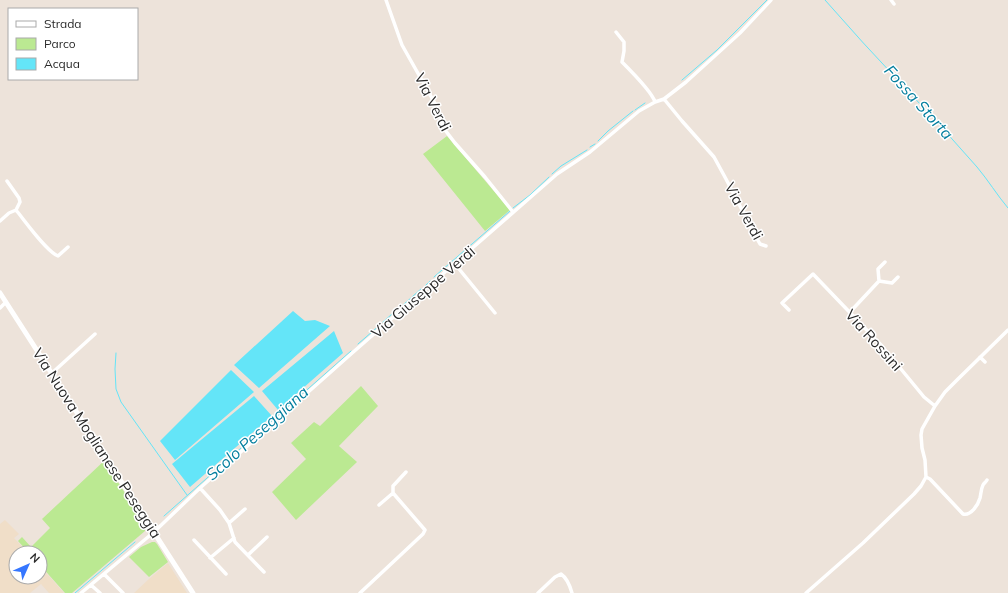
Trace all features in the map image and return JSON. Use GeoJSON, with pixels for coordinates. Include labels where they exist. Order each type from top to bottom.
{"type":"FeatureCollection","features":[{"type":"Feature","properties":{"kind":"main road","name":"Via Nuova Moglianese Peseggia"},"geometry":{"type":"LineString","coordinates":[[0,292],[193,593]]}},
{"type":"Feature","properties":{"kind":"street","name":"Via Verdi"},"geometry":{"type":"LineString","coordinates":[[386,0],[402,45],[437,107],[445,130],[513,212]]}},
{"type":"Feature","properties":{"kind":"street","name":"Via Giuseppe Verdi"},"geometry":{"type":"LineString","coordinates":[[81,593],[154,532],[200,488],[556,174],[590,152],[639,111],[664,99],[686,82],[740,33],[771,0]]}},
{"type":"Feature","properties":{"kind":"street"},"geometry":{"type":"LineString","coordinates":[[891,0],[894,4]]}},
{"type":"Feature","properties":{"kind":"street"},"geometry":{"type":"LineString","coordinates":[[616,32],[624,42],[622,62],[646,88],[655,102]]}},
{"type":"Feature","properties":{"kind":"street","name":"Via Verdi"},"geometry":{"type":"LineString","coordinates":[[664,99],[714,156],[754,235],[760,244],[766,246]]}},
{"type":"Feature","properties":{"kind":"street"},"geometry":{"type":"LineString","coordinates":[[0,220],[8,213],[16,210],[20,202],[19,198],[7,181]]}},
{"type":"Feature","properties":{"kind":"street"},"geometry":{"type":"LineString","coordinates":[[16,210],[53,254],[58,256],[68,247]]}},
{"type":"Feature","properties":{"kind":"street"},"geometry":{"type":"LineString","coordinates":[[850,312],[879,281],[878,270],[885,262]]}},
{"type":"Feature","properties":{"kind":"street"},"geometry":{"type":"LineString","coordinates":[[455,264],[495,313]]}},
{"type":"Feature","properties":{"kind":"street","name":"Via Rossini"},"geometry":{"type":"LineString","coordinates":[[789,310],[782,303],[813,274],[882,346],[924,397],[935,406]]}},
{"type":"Feature","properties":{"kind":"street"},"geometry":{"type":"LineString","coordinates":[[879,281],[892,283],[898,277]]}},
{"type":"Feature","properties":{"kind":"street"},"geometry":{"type":"LineString","coordinates":[[0,308],[6,302]]}},
{"type":"Feature","properties":{"kind":"street"},"geometry":{"type":"LineString","coordinates":[[806,593],[862,543],[921,486],[926,477],[922,448],[922,429],[935,406],[946,392],[1008,330]]}},
{"type":"Feature","properties":{"kind":"street"},"geometry":{"type":"LineString","coordinates":[[52,373],[95,334]]}},
{"type":"Feature","properties":{"kind":"street"},"geometry":{"type":"LineString","coordinates":[[980,357],[985,362]]}},
{"type":"Feature","properties":{"kind":"street"},"geometry":{"type":"LineString","coordinates":[[360,593],[424,534],[425,530],[393,493],[393,486],[406,472]]}},
{"type":"Feature","properties":{"kind":"street"},"geometry":{"type":"LineString","coordinates":[[926,477],[930,478],[965,515],[970,513],[979,500],[983,485],[987,480]]}},
{"type":"Feature","properties":{"kind":"street"},"geometry":{"type":"LineString","coordinates":[[200,488],[220,510],[229,523],[235,542],[264,572]]}},
{"type":"Feature","properties":{"kind":"street"},"geometry":{"type":"LineString","coordinates":[[380,505],[393,493]]}},
{"type":"Feature","properties":{"kind":"street"},"geometry":{"type":"LineString","coordinates":[[229,523],[245,509]]}},
{"type":"Feature","properties":{"kind":"street"},"geometry":{"type":"LineString","coordinates":[[248,555],[267,537]]}},
{"type":"Feature","properties":{"kind":"street"},"geometry":{"type":"LineString","coordinates":[[210,558],[234,538]]}},
{"type":"Feature","properties":{"kind":"street"},"geometry":{"type":"LineString","coordinates":[[194,540],[226,574]]}},
{"type":"Feature","properties":{"kind":"street"},"geometry":{"type":"LineString","coordinates":[[104,574],[123,593]]}},
{"type":"Feature","properties":{"kind":"street"},"geometry":{"type":"LineString","coordinates":[[538,593],[555,577],[561,574],[564,576],[572,593]]}},
{"type":"Feature","properties":{"kind":"street"},"geometry":{"type":"LineString","coordinates":[[91,585],[100,593]]}},
{"type":"Feature","properties":{"kind":"shaded area"},"geometry":{"type":"Polygon","coordinates":[[[5,520],[19,534],[14,538],[21,545],[8,545],[8,585],[40,585],[30,593],[0,593],[0,524],[5,520]]]}},
{"type":"Feature","properties":{"kind":"shaded area"},"geometry":{"type":"Polygon","coordinates":[[[168,563],[187,593],[134,593],[149,579],[168,563]]]}},
{"type":"Feature","properties":{"kind":"shaded area"},"geometry":{"type":"Polygon","coordinates":[[[48,575],[64,593],[49,593],[42,585],[48,585],[48,575]]]}},
{"type":"Feature","properties":{"kind":"green space"},"geometry":{"type":"Polygon","coordinates":[[[447,136],[510,210],[485,231],[423,154],[447,136]]]}},
{"type":"Feature","properties":{"kind":"green space"},"geometry":{"type":"Polygon","coordinates":[[[361,386],[378,406],[339,446],[357,462],[296,520],[272,492],[306,459],[291,443],[314,422],[320,426],[361,386]]]}},
{"type":"Feature","properties":{"kind":"green space"},"geometry":{"type":"Polygon","coordinates":[[[104,461],[146,525],[145,531],[72,593],[65,593],[48,574],[48,545],[33,545],[50,528],[42,519],[104,461]]]}},
{"type":"Feature","properties":{"kind":"green space"},"geometry":{"type":"Polygon","coordinates":[[[22,537],[29,545],[22,545],[18,541],[22,537]]]}},
{"type":"Feature","properties":{"kind":"green space"},"geometry":{"type":"Polygon","coordinates":[[[152,542],[157,544],[168,562],[149,577],[129,557],[141,547],[152,542]]]}},
{"type":"Feature","properties":{"kind":"water"},"geometry":{"type":"Polygon","coordinates":[[[293,311],[305,321],[315,320],[330,326],[259,388],[234,365],[293,311]]]}},
{"type":"Feature","properties":{"kind":"water"},"geometry":{"type":"Polygon","coordinates":[[[334,331],[343,353],[278,410],[262,391],[334,331]]]}},
{"type":"Feature","properties":{"kind":"water"},"geometry":{"type":"Polygon","coordinates":[[[231,370],[254,392],[175,460],[160,441],[231,370]]]}},
{"type":"Feature","properties":{"kind":"water"},"geometry":{"type":"Polygon","coordinates":[[[254,396],[272,416],[190,487],[172,464],[254,396]]]}},
{"type":"Feature","properties":{"kind":"waterway","name":"Scolo Peseggiana"},"geometry":{"type":"LineString","coordinates":[[682,80],[717,50],[767,0]]}},
{"type":"Feature","properties":{"kind":"waterway","name":"Fossa Storta"},"geometry":{"type":"LineString","coordinates":[[825,0],[981,172],[1008,208]]}},
{"type":"Feature","properties":{"kind":"waterway","name":"Scolo Peseggiana"},"geometry":{"type":"LineString","coordinates":[[635,110],[645,103]]}},
{"type":"Feature","properties":{"kind":"waterway","name":"Scolo Peseggiana"},"geometry":{"type":"LineString","coordinates":[[598,141],[633,111]]}},
{"type":"Feature","properties":{"kind":"waterway","name":"Scolo Peseggiana"},"geometry":{"type":"LineString","coordinates":[[590,147],[595,144]]}},
{"type":"Feature","properties":{"kind":"waterway","name":"Scolo Peseggiana"},"geometry":{"type":"LineString","coordinates":[[552,174],[561,166],[587,150]]}},
{"type":"Feature","properties":{"kind":"waterway","name":"Scolo Peseggiana"},"geometry":{"type":"LineString","coordinates":[[513,208],[530,195],[549,177]]}},
{"type":"Feature","properties":{"kind":"waterway","name":"Scolo Peseggiana"},"geometry":{"type":"LineString","coordinates":[[434,277],[510,211]]}},
{"type":"Feature","properties":{"kind":"waterway","name":"Scolo Peseggiana"},"geometry":{"type":"LineString","coordinates":[[424,287],[430,281]]}},
{"type":"Feature","properties":{"kind":"waterway","name":"Scolo Peseggiana"},"geometry":{"type":"LineString","coordinates":[[403,305],[421,289]]}},
{"type":"Feature","properties":{"kind":"waterway","name":"Scolo Peseggiana"},"geometry":{"type":"LineString","coordinates":[[383,322],[400,307]]}},
{"type":"Feature","properties":{"kind":"waterway","name":"Scolo Peseggiana"},"geometry":{"type":"LineString","coordinates":[[358,344],[380,325]]}},
{"type":"Feature","properties":{"kind":"waterway","name":"Scolo Peseggiana"},"geometry":{"type":"LineString","coordinates":[[164,516],[351,351]]}},
{"type":"Feature","properties":{"kind":"waterway"},"geometry":{"type":"LineString","coordinates":[[116,353],[116,389],[121,402],[187,495]]}},
{"type":"Feature","properties":{"kind":"waterway","name":"Scolo Peseggiana"},"geometry":{"type":"LineString","coordinates":[[75,593],[135,542]]}}]}
